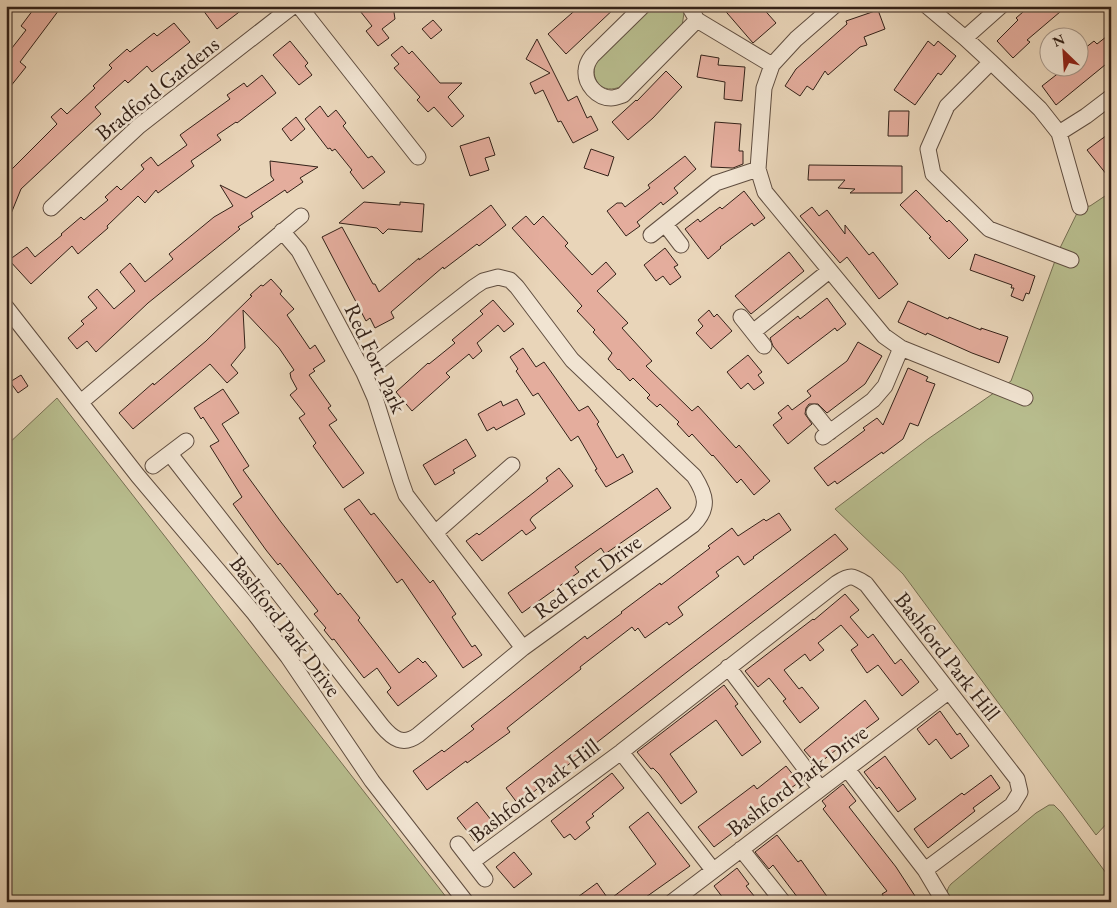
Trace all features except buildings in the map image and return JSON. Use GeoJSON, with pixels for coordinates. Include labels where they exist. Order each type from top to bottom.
{"type":"FeatureCollection","features":[{"type":"Feature","properties":{"kind":"street","name":"Bradford Gardens"},"geometry":{"type":"LineString","coordinates":[[51,208],[139,126],[293,6]]}},
{"type":"Feature","properties":{"kind":"street"},"geometry":{"type":"LineString","coordinates":[[299,6],[418,158]]}},
{"type":"Feature","properties":{"kind":"street"},"geometry":{"type":"LineString","coordinates":[[643,6],[592,56],[587,64],[585,72],[590,87],[600,96],[611,98],[623,95],[698,20]]}},
{"type":"Feature","properties":{"kind":"street"},"geometry":{"type":"LineString","coordinates":[[689,6],[698,20],[772,65]]}},
{"type":"Feature","properties":{"kind":"street"},"geometry":{"type":"LineString","coordinates":[[834,6],[796,39],[772,65],[764,88],[758,169],[765,192],[884,336],[901,348],[1024,398]]}},
{"type":"Feature","properties":{"kind":"street"},"geometry":{"type":"LineString","coordinates":[[926,6],[965,38],[1040,109],[1059,132],[1080,206]]}},
{"type":"Feature","properties":{"kind":"street"},"geometry":{"type":"LineString","coordinates":[[965,38],[1001,6]]}},
{"type":"Feature","properties":{"kind":"street"},"geometry":{"type":"LineString","coordinates":[[990,62],[947,106],[928,149],[933,174],[990,229],[1071,260]]}},
{"type":"Feature","properties":{"kind":"street"},"geometry":{"type":"LineString","coordinates":[[1059,132],[1086,116],[1111,97]]}},
{"type":"Feature","properties":{"kind":"street"},"geometry":{"type":"LineString","coordinates":[[651,235],[716,183],[758,169]]}},
{"type":"Feature","properties":{"kind":"street"},"geometry":{"type":"LineString","coordinates":[[81,402],[300,216]]}},
{"type":"Feature","properties":{"kind":"street"},"geometry":{"type":"LineString","coordinates":[[665,224],[681,244]]}},
{"type":"Feature","properties":{"kind":"street","name":"Red Fort Park"},"geometry":{"type":"LineString","coordinates":[[282,231],[299,251],[364,373],[377,405],[404,491],[523,648]]}},
{"type":"Feature","properties":{"kind":"street"},"geometry":{"type":"LineString","coordinates":[[753,332],[829,271]]}},
{"type":"Feature","properties":{"kind":"street","name":"Red Fort Drive"},"geometry":{"type":"LineString","coordinates":[[170,454],[382,726],[391,736],[398,740],[406,741],[418,735],[523,648],[700,518],[704,508],[704,496],[700,486],[687,469],[572,360],[517,287],[504,278],[492,278],[474,287],[364,373]]}},
{"type":"Feature","properties":{"kind":"street","name":"Bashford Park Drive"},"geometry":{"type":"LineString","coordinates":[[6,307],[138,476],[254,613],[288,657],[372,781],[466,902]]}},
{"type":"Feature","properties":{"kind":"street"},"geometry":{"type":"LineString","coordinates":[[741,317],[764,346]]}},
{"type":"Feature","properties":{"kind":"street"},"geometry":{"type":"LineString","coordinates":[[814,412],[826,435],[872,400],[885,386],[901,348]]}},
{"type":"Feature","properties":{"kind":"street"},"geometry":{"type":"LineString","coordinates":[[153,466],[186,441]]}},
{"type":"Feature","properties":{"kind":"street"},"geometry":{"type":"LineString","coordinates":[[435,534],[512,465]]}},
{"type":"Feature","properties":{"kind":"street","name":"Bashford Park Hill"},"geometry":{"type":"LineString","coordinates":[[472,862],[621,752],[837,583],[847,577],[853,577],[866,584],[1017,779],[1020,792],[1012,805],[925,870]]}},
{"type":"Feature","properties":{"kind":"street"},"geometry":{"type":"LineString","coordinates":[[728,667],[820,788]]}},
{"type":"Feature","properties":{"kind":"street","name":"Bashford Park Drive"},"geometry":{"type":"LineString","coordinates":[[672,902],[948,692]]}},
{"type":"Feature","properties":{"kind":"street","name":"Bashford Park Hill"},"geometry":{"type":"LineString","coordinates":[[621,752],[713,870]]}},
{"type":"Feature","properties":{"kind":"street"},"geometry":{"type":"LineString","coordinates":[[847,768],[925,870],[944,902]]}},
{"type":"Feature","properties":{"kind":"street","name":"Bashford Park Hill"},"geometry":{"type":"LineString","coordinates":[[458,844],[484,880]]}},
{"type":"Feature","properties":{"kind":"street"},"geometry":{"type":"LineString","coordinates":[[741,849],[783,902]]}},
{"type":"Feature","properties":{"kind":"green space"},"geometry":{"type":"Polygon","coordinates":[[[651,6],[681,6],[684,13],[682,26],[622,86],[615,89],[603,87],[599,84],[594,73],[597,60],[651,6]]]}},
{"type":"Feature","properties":{"kind":"green space"},"geometry":{"type":"Polygon","coordinates":[[[1111,192],[1111,819],[1096,835],[903,574],[835,509],[928,439],[1011,381],[1059,250],[1080,207],[1090,206],[1111,192]]]}},
{"type":"Feature","properties":{"kind":"green space"},"geometry":{"type":"Polygon","coordinates":[[[57,398],[450,902],[6,902],[6,446],[57,398]]]}},
{"type":"Feature","properties":{"kind":"green space"},"geometry":{"type":"Polygon","coordinates":[[[1049,805],[1054,805],[1061,812],[1109,877],[1111,882],[1110,902],[952,902],[947,893],[951,884],[1036,813],[1049,805]]]}}]}
